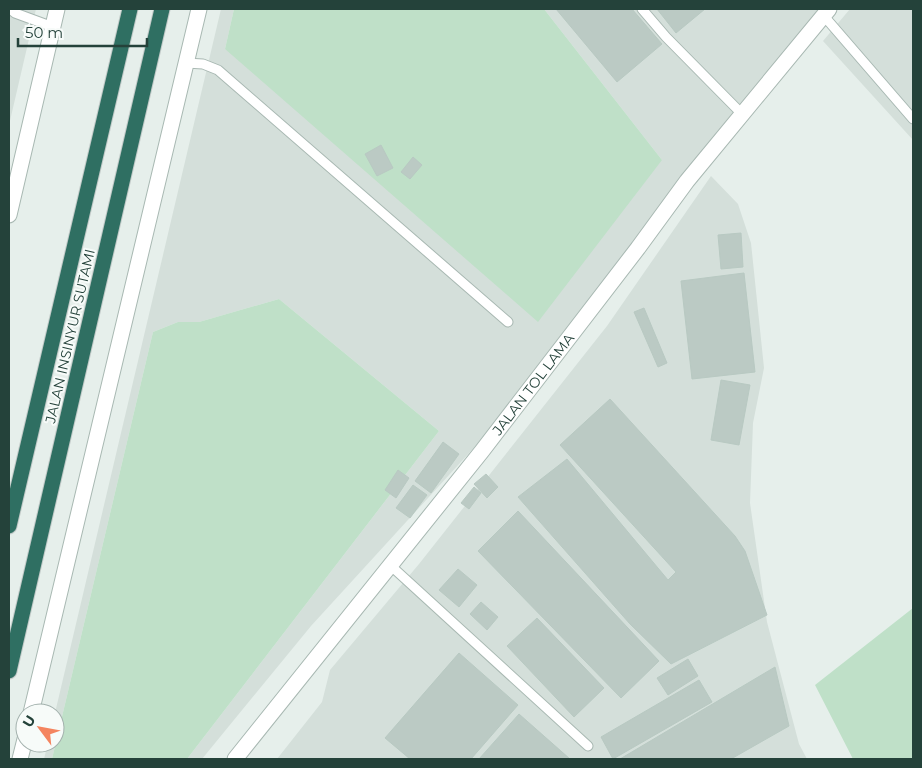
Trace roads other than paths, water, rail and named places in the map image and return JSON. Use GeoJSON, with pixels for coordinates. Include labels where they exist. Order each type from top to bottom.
{"type":"FeatureCollection","features":[{"type":"Feature","properties":{"kind":"highway","name":"JALAN INSINYUR SUTAMI"},"geometry":{"type":"LineString","coordinates":[[9,526],[130,9]]}},
{"type":"Feature","properties":{"kind":"highway","name":"JALAN INSINYUR SUTAMI"},"geometry":{"type":"LineString","coordinates":[[9,671],[162,9]]}},
{"type":"Feature","properties":{"kind":"street"},"geometry":{"type":"LineString","coordinates":[[9,215],[57,9]]}},
{"type":"Feature","properties":{"kind":"street"},"geometry":{"type":"LineString","coordinates":[[33,703],[199,9]]}},
{"type":"Feature","properties":{"kind":"street","name":"JALAN TOL LAMA"},"geometry":{"type":"LineString","coordinates":[[236,759],[488,444],[687,181],[826,12]]}},
{"type":"Feature","properties":{"kind":"lane"},"geometry":{"type":"LineString","coordinates":[[10,9],[14,13],[53,27]]}},
{"type":"Feature","properties":{"kind":"lane"},"geometry":{"type":"LineString","coordinates":[[642,9],[666,37],[742,114]]}},
{"type":"Feature","properties":{"kind":"lane"},"geometry":{"type":"LineString","coordinates":[[826,12],[913,119]]}},
{"type":"Feature","properties":{"kind":"lane"},"geometry":{"type":"LineString","coordinates":[[186,63],[203,64],[218,70],[508,322]]}},
{"type":"Feature","properties":{"kind":"lane"},"geometry":{"type":"LineString","coordinates":[[390,565],[588,746]]}}]}
